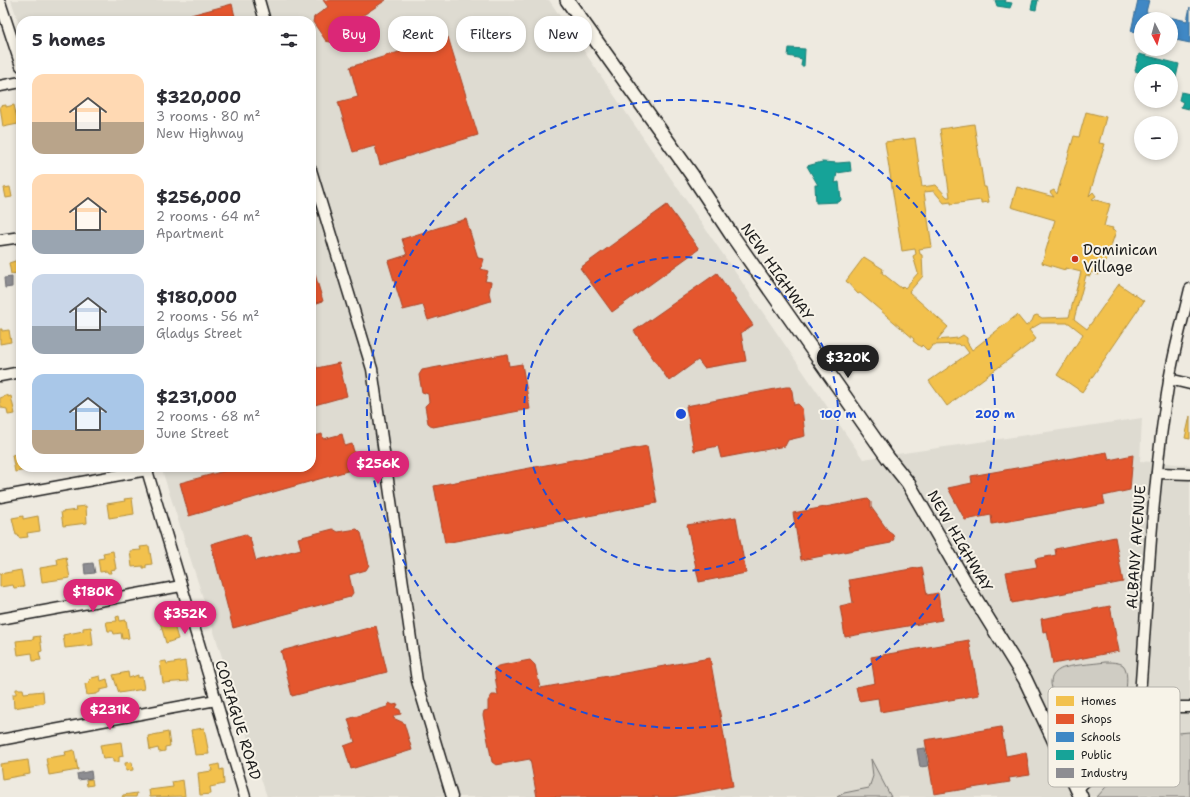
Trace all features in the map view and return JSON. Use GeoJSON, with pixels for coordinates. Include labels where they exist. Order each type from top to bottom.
{"type":"FeatureCollection","features":[{"type":"Feature","properties":{"kind":"main road","name":"NEW HIGHWAY"},"geometry":{"type":"LineString","coordinates":[[567,0],[692,175],[731,234],[888,458],[908,483],[969,588],[1025,679],[1048,728]]}},
{"type":"Feature","properties":{"kind":"street"},"geometry":{"type":"LineString","coordinates":[[259,0],[264,16]]}},
{"type":"Feature","properties":{"kind":"street"},"geometry":{"type":"LineString","coordinates":[[0,2],[16,51]]}},
{"type":"Feature","properties":{"kind":"street"},"geometry":{"type":"LineString","coordinates":[[0,86],[16,83]]}},
{"type":"Feature","properties":{"kind":"street"},"geometry":{"type":"LineString","coordinates":[[316,186],[372,369],[417,681],[452,797]]}},
{"type":"Feature","properties":{"kind":"street"},"geometry":{"type":"LineString","coordinates":[[0,240],[16,238]]}},
{"type":"Feature","properties":{"kind":"street","name":"ALBANY AVENUE"},"geometry":{"type":"LineString","coordinates":[[1141,687],[1157,473],[1169,379],[1190,289]]}},
{"type":"Feature","properties":{"kind":"street"},"geometry":{"type":"LineString","coordinates":[[0,376],[16,373]]}},
{"type":"Feature","properties":{"kind":"street"},"geometry":{"type":"LineString","coordinates":[[1169,379],[1190,384]]}},
{"type":"Feature","properties":{"kind":"street"},"geometry":{"type":"LineString","coordinates":[[0,497],[131,472]]}},
{"type":"Feature","properties":{"kind":"street","name":"COPIAGUE ROAD"},"geometry":{"type":"LineString","coordinates":[[148,472],[245,797]]}},
{"type":"Feature","properties":{"kind":"street"},"geometry":{"type":"LineString","coordinates":[[1157,473],[1190,474]]}},
{"type":"Feature","properties":{"kind":"street"},"geometry":{"type":"LineString","coordinates":[[0,619],[181,586]]}},
{"type":"Feature","properties":{"kind":"street"},"geometry":{"type":"LineString","coordinates":[[0,740],[216,700]]}},
{"type":"Feature","properties":{"kind":"shaded area"},"geometry":{"type":"Polygon","coordinates":[[[11,0],[549,0],[560,16],[534,16],[534,52],[585,52],[863,459],[1142,418],[1140,461],[1190,465],[1190,732],[1180,733],[1180,687],[1048,687],[1048,787],[1106,787],[1097,797],[267,797],[163,472],[316,472],[316,16],[16,16],[11,0]]]}},
{"type":"Feature","properties":{"kind":"shaded area"},"geometry":{"type":"Polygon","coordinates":[[[1105,662],[1121,664],[1126,670],[1126,687],[1052,687],[1051,680],[1055,673],[1063,668],[1105,662]]]}},
{"type":"Feature","properties":{"kind":"shaded area"},"geometry":{"type":"Polygon","coordinates":[[[1190,732],[1190,797],[1097,797],[1106,787],[1180,787],[1180,733],[1190,732]]]}},
{"type":"Feature","properties":{"kind":"shaded area"},"geometry":{"type":"Polygon","coordinates":[[[871,759],[891,797],[837,797],[844,793],[869,788],[873,776],[871,759]]]}},
{"type":"Feature","properties":{"kind":"building: Homes"},"geometry":{"type":"Polygon","coordinates":[[[6,105],[6,107],[14,105],[16,124],[3,127],[0,106],[6,105]]]}},
{"type":"Feature","properties":{"kind":"building: Homes","name":"Dominican Village"},"geometry":{"type":"Polygon","coordinates":[[[1086,112],[1106,117],[1099,143],[1105,144],[1089,196],[1093,192],[1096,196],[1092,199],[1110,204],[1104,226],[1113,228],[1112,230],[1116,231],[1103,270],[1101,269],[1099,275],[1091,272],[1090,276],[1086,275],[1074,319],[1087,329],[1119,284],[1144,301],[1082,392],[1057,375],[1083,334],[1069,323],[1041,323],[1029,330],[1036,339],[947,406],[929,381],[969,353],[963,345],[933,345],[928,351],[922,345],[921,347],[913,341],[914,339],[860,293],[858,294],[846,281],[864,257],[883,269],[882,273],[901,288],[903,286],[905,288],[918,273],[913,256],[916,254],[915,249],[902,251],[885,142],[915,138],[922,187],[936,185],[947,197],[950,197],[940,129],[974,124],[984,187],[986,187],[989,202],[981,203],[981,200],[951,204],[951,202],[944,203],[934,191],[924,192],[932,247],[919,249],[920,254],[922,255],[923,276],[909,292],[948,327],[937,340],[958,338],[963,335],[967,338],[967,342],[972,350],[1017,315],[1026,326],[1032,321],[1034,316],[1037,315],[1042,318],[1069,317],[1081,272],[1065,268],[1065,270],[1042,263],[1055,220],[1011,207],[1017,187],[1054,197],[1050,192],[1054,190],[1057,194],[1074,136],[1079,137],[1086,112]]]}},
{"type":"Feature","properties":{"kind":"building: Homes"},"geometry":{"type":"Polygon","coordinates":[[[10,187],[12,197],[6,198],[4,188],[10,187]]]}},
{"type":"Feature","properties":{"kind":"building: Homes"},"geometry":{"type":"Polygon","coordinates":[[[16,261],[16,273],[11,274],[9,263],[16,261]]]}},
{"type":"Feature","properties":{"kind":"building: Homes"},"geometry":{"type":"Polygon","coordinates":[[[0,329],[2,329],[2,331],[9,330],[11,342],[0,344],[0,329]]]}},
{"type":"Feature","properties":{"kind":"building: Homes"},"geometry":{"type":"Polygon","coordinates":[[[8,395],[8,397],[11,396],[15,414],[8,415],[7,409],[2,408],[0,404],[0,398],[8,395]]]}},
{"type":"Feature","properties":{"kind":"building: Homes"},"geometry":{"type":"Polygon","coordinates":[[[1190,416],[1190,439],[1185,438],[1190,416]]]}},
{"type":"Feature","properties":{"kind":"building: Homes"},"geometry":{"type":"Polygon","coordinates":[[[16,454],[16,472],[15,472],[12,455],[16,454]]]}},
{"type":"Feature","properties":{"kind":"building: Homes"},"geometry":{"type":"Polygon","coordinates":[[[132,498],[134,514],[109,518],[107,504],[125,501],[124,499],[132,498]]]}},
{"type":"Feature","properties":{"kind":"building: Homes"},"geometry":{"type":"Polygon","coordinates":[[[86,506],[87,523],[63,526],[61,512],[77,510],[76,507],[86,506]]]}},
{"type":"Feature","properties":{"kind":"building: Homes"},"geometry":{"type":"Polygon","coordinates":[[[23,516],[23,519],[38,516],[40,531],[27,533],[28,537],[19,538],[18,535],[16,535],[12,518],[23,516]]]}},
{"type":"Feature","properties":{"kind":"building: Homes"},"geometry":{"type":"Polygon","coordinates":[[[149,546],[152,564],[146,565],[146,568],[143,568],[143,566],[132,567],[130,551],[141,550],[140,547],[149,546]]]}},
{"type":"Feature","properties":{"kind":"building: Homes"},"geometry":{"type":"Polygon","coordinates":[[[113,551],[116,569],[110,570],[111,573],[108,573],[107,571],[100,572],[98,559],[104,558],[103,553],[113,551]]]}},
{"type":"Feature","properties":{"kind":"building: Homes"},"geometry":{"type":"Polygon","coordinates":[[[66,557],[70,578],[42,582],[40,568],[58,565],[57,559],[66,557]]]}},
{"type":"Feature","properties":{"kind":"building: Homes"},"geometry":{"type":"Polygon","coordinates":[[[21,570],[24,587],[14,588],[13,585],[0,587],[0,574],[21,570]]]}},
{"type":"Feature","properties":{"kind":"building: Homes"},"geometry":{"type":"Polygon","coordinates":[[[170,611],[178,639],[166,643],[158,615],[170,611]]]}},
{"type":"Feature","properties":{"kind":"building: Homes"},"geometry":{"type":"Polygon","coordinates":[[[119,616],[120,621],[126,620],[129,638],[122,639],[121,633],[114,634],[113,631],[108,631],[106,622],[117,621],[116,617],[119,616]]]}},
{"type":"Feature","properties":{"kind":"building: Homes"},"geometry":{"type":"Polygon","coordinates":[[[91,627],[93,645],[65,648],[63,635],[83,631],[83,628],[91,627]]]}},
{"type":"Feature","properties":{"kind":"building: Homes"},"geometry":{"type":"Polygon","coordinates":[[[40,636],[42,651],[39,652],[41,660],[33,661],[32,653],[18,655],[16,641],[34,639],[33,637],[40,636]]]}},
{"type":"Feature","properties":{"kind":"building: Homes"},"geometry":{"type":"Polygon","coordinates":[[[166,661],[167,664],[185,661],[188,681],[163,683],[160,662],[166,661]]]}},
{"type":"Feature","properties":{"kind":"building: Homes"},"geometry":{"type":"Polygon","coordinates":[[[128,672],[129,678],[138,675],[138,678],[142,677],[144,689],[119,693],[113,675],[128,672]]]}},
{"type":"Feature","properties":{"kind":"building: Homes"},"geometry":{"type":"Polygon","coordinates":[[[100,676],[101,681],[107,679],[109,688],[100,690],[100,692],[96,694],[87,695],[85,684],[89,683],[92,678],[100,676]]]}},
{"type":"Feature","properties":{"kind":"building: Homes"},"geometry":{"type":"Polygon","coordinates":[[[16,689],[23,689],[24,693],[43,691],[44,703],[14,708],[13,694],[16,694],[16,689]]]}},
{"type":"Feature","properties":{"kind":"building: Homes"},"geometry":{"type":"Polygon","coordinates":[[[204,728],[209,754],[195,755],[191,730],[204,728]]]}},
{"type":"Feature","properties":{"kind":"building: Homes"},"geometry":{"type":"Polygon","coordinates":[[[168,732],[170,746],[165,747],[165,751],[159,752],[158,748],[150,750],[148,736],[168,732]]]}},
{"type":"Feature","properties":{"kind":"building: Homes"},"geometry":{"type":"Polygon","coordinates":[[[121,742],[123,756],[119,757],[119,762],[113,762],[113,758],[103,759],[100,745],[121,742]]]}},
{"type":"Feature","properties":{"kind":"building: Homes"},"geometry":{"type":"Polygon","coordinates":[[[74,750],[78,770],[49,775],[46,758],[66,755],[65,752],[74,750]]]}},
{"type":"Feature","properties":{"kind":"building: Homes"},"geometry":{"type":"Polygon","coordinates":[[[28,760],[30,774],[2,779],[0,764],[28,760]]]}},
{"type":"Feature","properties":{"kind":"building: Homes"},"geometry":{"type":"Polygon","coordinates":[[[132,762],[133,770],[126,771],[125,763],[132,762]]]}},
{"type":"Feature","properties":{"kind":"building: Homes"},"geometry":{"type":"Polygon","coordinates":[[[219,764],[220,770],[223,769],[224,784],[210,787],[211,794],[200,795],[198,773],[212,771],[211,766],[219,764]]]}},
{"type":"Feature","properties":{"kind":"building: Homes"},"geometry":{"type":"Polygon","coordinates":[[[92,779],[93,785],[87,786],[86,780],[92,779]]]}},
{"type":"Feature","properties":{"kind":"building: Homes"},"geometry":{"type":"Polygon","coordinates":[[[183,780],[185,796],[150,797],[149,790],[173,787],[172,782],[183,780]]]}},
{"type":"Feature","properties":{"kind":"building: Homes"},"geometry":{"type":"Polygon","coordinates":[[[137,793],[136,797],[122,797],[123,795],[137,793]]]}},
{"type":"Feature","properties":{"kind":"building: Shops"},"geometry":{"type":"Polygon","coordinates":[[[323,0],[386,0],[362,16],[328,16],[328,42],[326,41],[316,26],[315,16],[328,7],[323,0]]]}},
{"type":"Feature","properties":{"kind":"building: Shops"},"geometry":{"type":"Polygon","coordinates":[[[232,4],[235,16],[187,16],[232,4]]]}},
{"type":"Feature","properties":{"kind":"building: Shops"},"geometry":{"type":"Polygon","coordinates":[[[448,37],[478,135],[380,165],[375,146],[353,152],[338,102],[358,97],[350,67],[399,52],[448,52],[448,37]]]}},
{"type":"Feature","properties":{"kind":"building: Shops"},"geometry":{"type":"Polygon","coordinates":[[[667,205],[699,249],[612,312],[580,268],[667,205]]]}},
{"type":"Feature","properties":{"kind":"building: Shops"},"geometry":{"type":"Polygon","coordinates":[[[466,219],[478,258],[484,259],[481,269],[488,271],[485,281],[491,282],[489,293],[491,301],[428,320],[423,305],[403,310],[388,261],[407,255],[402,239],[466,219]]]}},
{"type":"Feature","properties":{"kind":"building: Shops"},"geometry":{"type":"Polygon","coordinates":[[[717,273],[753,325],[741,333],[746,361],[704,368],[698,360],[669,381],[634,331],[717,273]]]}},
{"type":"Feature","properties":{"kind":"building: Shops"},"geometry":{"type":"Polygon","coordinates":[[[316,278],[323,301],[316,303],[316,278]]]}},
{"type":"Feature","properties":{"kind":"building: Shops"},"geometry":{"type":"Polygon","coordinates":[[[507,354],[509,366],[522,364],[530,409],[433,427],[428,423],[425,406],[429,402],[428,394],[422,392],[419,375],[422,370],[507,354]]]}},
{"type":"Feature","properties":{"kind":"building: Shops"},"geometry":{"type":"Polygon","coordinates":[[[339,363],[347,396],[316,405],[316,365],[317,368],[339,363]]]}},
{"type":"Feature","properties":{"kind":"building: Shops"},"geometry":{"type":"Polygon","coordinates":[[[790,387],[792,391],[794,405],[798,404],[802,408],[805,436],[788,440],[785,446],[721,458],[718,446],[694,451],[686,406],[790,387]]]}},
{"type":"Feature","properties":{"kind":"building: Shops"},"geometry":{"type":"Polygon","coordinates":[[[322,434],[323,439],[342,434],[345,446],[352,444],[358,468],[189,516],[180,483],[221,472],[316,472],[316,436],[322,434]]]}},
{"type":"Feature","properties":{"kind":"building: Shops"},"geometry":{"type":"Polygon","coordinates":[[[647,446],[657,503],[445,543],[434,486],[647,446]]]}},
{"type":"Feature","properties":{"kind":"building: Shops"},"geometry":{"type":"Polygon","coordinates":[[[1107,452],[1109,460],[1133,455],[1130,490],[1103,496],[1105,504],[992,524],[991,515],[965,520],[948,488],[972,483],[971,476],[1107,452]]]}},
{"type":"Feature","properties":{"kind":"building: Shops"},"geometry":{"type":"Polygon","coordinates":[[[868,499],[871,502],[871,507],[889,532],[893,535],[894,539],[891,543],[801,560],[793,513],[868,499]]]}},
{"type":"Feature","properties":{"kind":"building: Shops"},"geometry":{"type":"Polygon","coordinates":[[[736,517],[746,573],[699,582],[687,525],[736,517]]]}},
{"type":"Feature","properties":{"kind":"building: Shops"},"geometry":{"type":"Polygon","coordinates":[[[333,529],[338,532],[357,529],[361,533],[369,565],[366,570],[349,575],[353,593],[350,597],[233,628],[211,544],[245,534],[250,538],[256,561],[301,549],[298,538],[333,529]]]}},
{"type":"Feature","properties":{"kind":"building: Shops"},"geometry":{"type":"Polygon","coordinates":[[[1115,537],[1123,582],[1012,603],[1006,572],[1037,567],[1035,559],[1056,555],[1055,549],[1115,537]]]}},
{"type":"Feature","properties":{"kind":"building: Shops"},"geometry":{"type":"Polygon","coordinates":[[[922,567],[927,595],[938,593],[942,620],[845,637],[840,606],[853,603],[849,580],[922,567]]]}},
{"type":"Feature","properties":{"kind":"building: Shops"},"geometry":{"type":"Polygon","coordinates":[[[1110,606],[1119,651],[1053,664],[1047,631],[1043,632],[1041,619],[1110,606]]]}},
{"type":"Feature","properties":{"kind":"building: Shops"},"geometry":{"type":"Polygon","coordinates":[[[376,626],[387,672],[292,696],[281,651],[376,626]]]}},
{"type":"Feature","properties":{"kind":"building: Shops"},"geometry":{"type":"Polygon","coordinates":[[[969,640],[979,695],[880,712],[878,698],[859,701],[856,687],[875,683],[871,657],[969,640]]]}},
{"type":"Feature","properties":{"kind":"building: Shops"},"geometry":{"type":"Polygon","coordinates":[[[710,658],[733,786],[673,797],[537,797],[530,759],[496,765],[492,762],[483,715],[484,711],[488,710],[488,701],[492,695],[498,695],[494,669],[498,666],[530,660],[535,665],[540,688],[710,658]]]}},
{"type":"Feature","properties":{"kind":"building: Shops"},"geometry":{"type":"Polygon","coordinates":[[[389,703],[393,705],[398,704],[396,708],[400,710],[401,714],[395,715],[393,718],[404,723],[412,750],[351,769],[344,746],[355,742],[348,719],[387,707],[389,703]]]}},
{"type":"Feature","properties":{"kind":"building: Shops"},"geometry":{"type":"Polygon","coordinates":[[[1001,727],[1006,756],[1026,752],[1030,775],[1009,778],[1010,782],[934,794],[925,740],[1001,727]]]}},
{"type":"Feature","properties":{"kind":"building: Schools"},"geometry":{"type":"Polygon","coordinates":[[[1138,0],[1149,0],[1146,12],[1135,12],[1138,0]]]}},
{"type":"Feature","properties":{"kind":"building: Schools"},"geometry":{"type":"Polygon","coordinates":[[[1190,7],[1190,43],[1178,40],[1178,19],[1187,21],[1190,7]]]}},
{"type":"Feature","properties":{"kind":"building: Schools"},"geometry":{"type":"Polygon","coordinates":[[[1134,18],[1134,32],[1131,31],[1134,18]]]}},
{"type":"Feature","properties":{"kind":"building: Public"},"geometry":{"type":"Polygon","coordinates":[[[995,0],[1006,0],[1005,2],[1012,3],[1010,8],[997,6],[995,0]]]}},
{"type":"Feature","properties":{"kind":"building: Public"},"geometry":{"type":"Polygon","coordinates":[[[1033,0],[1038,0],[1036,10],[1031,9],[1033,0]]]}},
{"type":"Feature","properties":{"kind":"building: Public"},"geometry":{"type":"Polygon","coordinates":[[[789,48],[805,49],[804,66],[801,66],[802,59],[788,56],[789,48]]]}},
{"type":"Feature","properties":{"kind":"building: Public"},"geometry":{"type":"Polygon","coordinates":[[[1139,56],[1147,56],[1179,64],[1178,68],[1178,64],[1137,64],[1139,56]]]}},
{"type":"Feature","properties":{"kind":"building: Public"},"geometry":{"type":"Polygon","coordinates":[[[1181,92],[1190,94],[1189,109],[1181,107],[1183,102],[1179,100],[1181,92]]]}},
{"type":"Feature","properties":{"kind":"building: Public"},"geometry":{"type":"Polygon","coordinates":[[[822,162],[850,162],[851,171],[837,173],[835,183],[839,182],[841,200],[839,202],[816,203],[815,185],[818,185],[807,166],[822,162]]]}},
{"type":"Feature","properties":{"kind":"building: Industry"},"geometry":{"type":"Polygon","coordinates":[[[12,277],[12,287],[5,288],[4,278],[12,277]]]}},
{"type":"Feature","properties":{"kind":"building: Industry"},"geometry":{"type":"Polygon","coordinates":[[[93,563],[95,573],[85,574],[84,564],[93,563]]]}},
{"type":"Feature","properties":{"kind":"building: Industry"},"geometry":{"type":"Polygon","coordinates":[[[925,748],[928,766],[920,767],[917,749],[925,748]]]}},
{"type":"Feature","properties":{"kind":"building: Industry"},"geometry":{"type":"Polygon","coordinates":[[[91,771],[92,778],[78,780],[77,774],[91,771]]]}},
{"type":"Feature","properties":{"kind":"place","name":"Dominican Village"},"geometry":{"type":"Point","coordinates":[1075,259]}}]}
